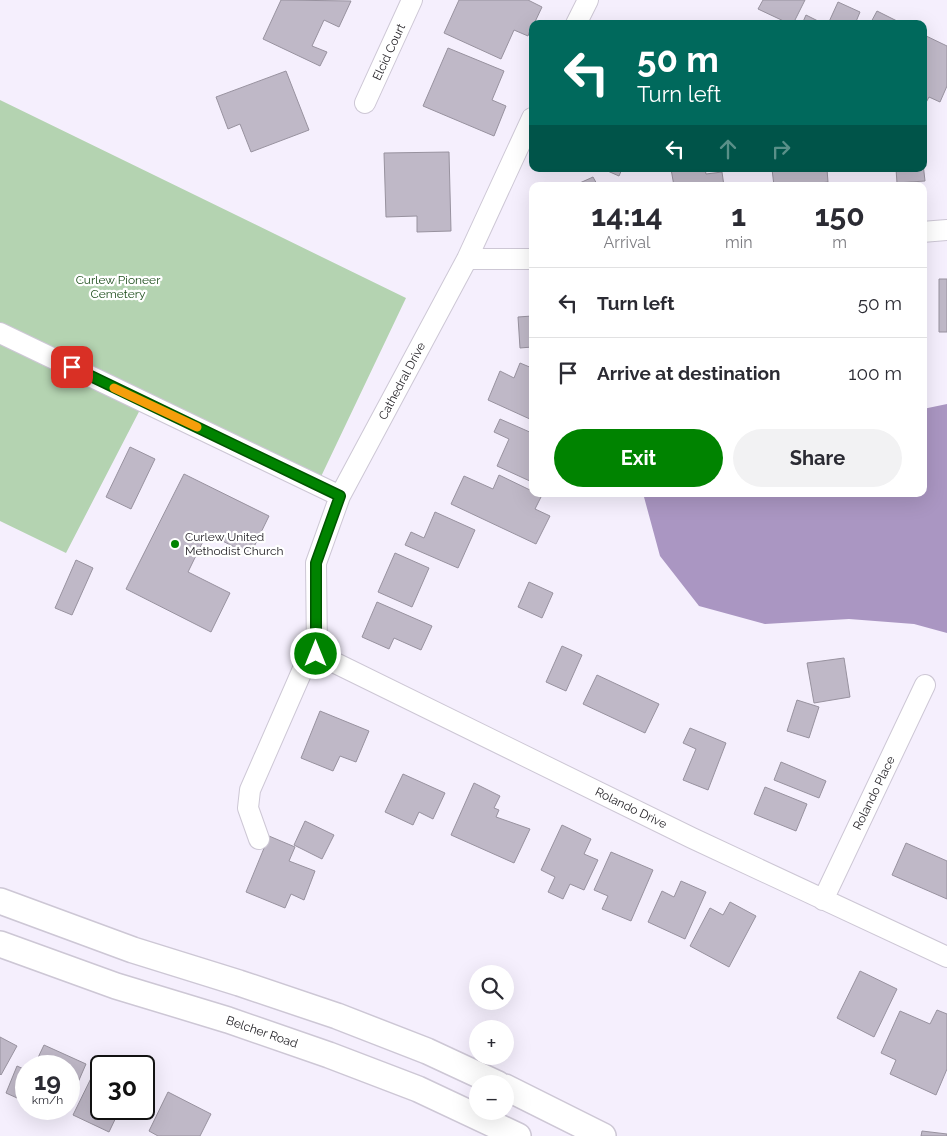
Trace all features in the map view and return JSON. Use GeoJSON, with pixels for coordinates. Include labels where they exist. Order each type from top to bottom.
{"type":"FeatureCollection","features":[{"type":"Feature","properties":{"kind":"main road"},"geometry":{"type":"LineString","coordinates":[[0,901],[133,950],[337,1016],[427,1051],[479,1075]]}},
{"type":"Feature","properties":{"kind":"main road","name":"Belcher Road"},"geometry":{"type":"LineString","coordinates":[[0,944],[116,986],[228,1020],[329,1055],[418,1089],[518,1136]]}},
{"type":"Feature","properties":{"kind":"main road"},"geometry":{"type":"LineString","coordinates":[[514,1092],[603,1136]]}},
{"type":"Feature","properties":{"kind":"street","name":"Elcid Court"},"geometry":{"type":"LineString","coordinates":[[365,103],[412,0]]}},
{"type":"Feature","properties":{"kind":"street"},"geometry":{"type":"LineString","coordinates":[[578,20],[588,0]]}},
{"type":"Feature","properties":{"kind":"street","name":"Cathedral Drive"},"geometry":{"type":"LineString","coordinates":[[316,654],[316,563],[340,496],[467,259],[529,125]]}},
{"type":"Feature","properties":{"kind":"street"},"geometry":{"type":"LineString","coordinates":[[927,232],[947,230]]}},
{"type":"Feature","properties":{"kind":"street"},"geometry":{"type":"LineString","coordinates":[[467,259],[529,259]]}},
{"type":"Feature","properties":{"kind":"street"},"geometry":{"type":"LineString","coordinates":[[0,333],[340,496]]}},
{"type":"Feature","properties":{"kind":"street"},"geometry":{"type":"LineString","coordinates":[[259,838],[248,808],[250,790],[306,662],[316,654]]}},
{"type":"Feature","properties":{"kind":"street","name":"Rolando Drive"},"geometry":{"type":"LineString","coordinates":[[316,654],[660,823],[947,957]]}},
{"type":"Feature","properties":{"kind":"street","name":"Rolando Place"},"geometry":{"type":"LineString","coordinates":[[823,900],[925,686]]}},
{"type":"Feature","properties":{"kind":"green space","name":"Curlew Pioneer Cemetery"},"geometry":{"type":"Polygon","coordinates":[[[0,100],[406,298],[317,485],[144,402],[66,553],[0,521],[0,100]]]}},
{"type":"Feature","properties":{"kind":"shaded area"},"geometry":{"type":"Polygon","coordinates":[[[947,404],[947,633],[914,624],[849,619],[765,624],[699,606],[660,556],[644,497],[927,497],[927,408],[947,404]]]}},
{"type":"Feature","properties":{"kind":"building"},"geometry":{"type":"Polygon","coordinates":[[[281,0],[351,1],[339,27],[324,20],[312,46],[327,52],[320,66],[263,39],[281,0]]]}},
{"type":"Feature","properties":{"kind":"building"},"geometry":{"type":"Polygon","coordinates":[[[459,0],[528,0],[542,7],[536,20],[529,20],[528,36],[514,30],[501,59],[444,33],[459,0]]]}},
{"type":"Feature","properties":{"kind":"building"},"geometry":{"type":"Polygon","coordinates":[[[763,0],[805,0],[795,20],[781,20],[758,9],[763,0]]]}},
{"type":"Feature","properties":{"kind":"building"},"geometry":{"type":"Polygon","coordinates":[[[838,2],[860,12],[857,20],[830,20],[838,2]]]}},
{"type":"Feature","properties":{"kind":"building"},"geometry":{"type":"Polygon","coordinates":[[[877,11],[895,20],[872,20],[877,11]]]}},
{"type":"Feature","properties":{"kind":"building"},"geometry":{"type":"Polygon","coordinates":[[[806,15],[816,20],[804,20],[806,15]]]}},
{"type":"Feature","properties":{"kind":"building"},"geometry":{"type":"Polygon","coordinates":[[[927,36],[947,46],[947,86],[940,102],[929,97],[927,101],[927,36]]]}},
{"type":"Feature","properties":{"kind":"building"},"geometry":{"type":"Polygon","coordinates":[[[448,48],[504,71],[492,100],[506,106],[494,136],[423,106],[448,48]]]}},
{"type":"Feature","properties":{"kind":"building"},"geometry":{"type":"Polygon","coordinates":[[[286,71],[309,130],[251,152],[240,124],[228,129],[216,97],[286,71]]]}},
{"type":"Feature","properties":{"kind":"building"},"geometry":{"type":"Polygon","coordinates":[[[449,152],[451,231],[417,232],[417,216],[386,217],[384,153],[449,152]]]}},
{"type":"Feature","properties":{"kind":"building"},"geometry":{"type":"Polygon","coordinates":[[[610,172],[621,172],[619,176],[610,172]]]}},
{"type":"Feature","properties":{"kind":"building"},"geometry":{"type":"Polygon","coordinates":[[[672,172],[706,172],[706,174],[722,172],[723,182],[673,182],[672,172]]]}},
{"type":"Feature","properties":{"kind":"building"},"geometry":{"type":"Polygon","coordinates":[[[772,172],[827,172],[828,182],[774,182],[772,172]]]}},
{"type":"Feature","properties":{"kind":"building"},"geometry":{"type":"Polygon","coordinates":[[[896,172],[924,172],[925,181],[897,182],[896,172]]]}},
{"type":"Feature","properties":{"kind":"building"},"geometry":{"type":"Polygon","coordinates":[[[593,177],[596,182],[582,182],[593,177]]]}},
{"type":"Feature","properties":{"kind":"building"},"geometry":{"type":"Polygon","coordinates":[[[939,279],[947,279],[947,332],[939,332],[939,279]]]}},
{"type":"Feature","properties":{"kind":"building"},"geometry":{"type":"Polygon","coordinates":[[[529,316],[529,347],[520,348],[518,317],[529,316]]]}},
{"type":"Feature","properties":{"kind":"building"},"geometry":{"type":"Polygon","coordinates":[[[520,363],[529,367],[529,419],[488,400],[500,371],[514,378],[520,363]]]}},
{"type":"Feature","properties":{"kind":"building"},"geometry":{"type":"Polygon","coordinates":[[[500,419],[529,432],[529,481],[497,466],[509,439],[494,432],[500,419]]]}},
{"type":"Feature","properties":{"kind":"building"},"geometry":{"type":"Polygon","coordinates":[[[130,447],[155,459],[131,509],[106,497],[130,447]]]}},
{"type":"Feature","properties":{"kind":"building","name":"Curlew United Methodist Church"},"geometry":{"type":"Polygon","coordinates":[[[184,474],[269,516],[250,555],[207,533],[188,572],[230,593],[211,632],[126,589],[184,474]]]}},
{"type":"Feature","properties":{"kind":"building"},"geometry":{"type":"Polygon","coordinates":[[[499,475],[529,490],[529,497],[541,497],[535,509],[550,516],[536,544],[451,504],[464,476],[493,489],[499,475]]]}},
{"type":"Feature","properties":{"kind":"building"},"geometry":{"type":"Polygon","coordinates":[[[435,512],[475,530],[458,568],[405,545],[411,532],[424,538],[435,512]]]}},
{"type":"Feature","properties":{"kind":"building"},"geometry":{"type":"Polygon","coordinates":[[[395,553],[429,568],[412,607],[378,592],[395,553]]]}},
{"type":"Feature","properties":{"kind":"building"},"geometry":{"type":"Polygon","coordinates":[[[76,560],[93,568],[72,615],[55,608],[76,560]]]}},
{"type":"Feature","properties":{"kind":"building"},"geometry":{"type":"Polygon","coordinates":[[[529,582],[553,593],[542,618],[518,607],[529,582]]]}},
{"type":"Feature","properties":{"kind":"building"},"geometry":{"type":"Polygon","coordinates":[[[377,602],[432,626],[421,650],[394,638],[389,649],[362,637],[377,602]]]}},
{"type":"Feature","properties":{"kind":"building"},"geometry":{"type":"Polygon","coordinates":[[[562,646],[582,655],[566,691],[546,682],[562,646]]]}},
{"type":"Feature","properties":{"kind":"building"},"geometry":{"type":"Polygon","coordinates":[[[844,658],[850,697],[814,703],[807,663],[844,658]]]}},
{"type":"Feature","properties":{"kind":"building"},"geometry":{"type":"Polygon","coordinates":[[[597,675],[659,704],[645,733],[583,704],[597,675]]]}},
{"type":"Feature","properties":{"kind":"building"},"geometry":{"type":"Polygon","coordinates":[[[797,700],[819,707],[809,738],[787,731],[797,700]]]}},
{"type":"Feature","properties":{"kind":"building"},"geometry":{"type":"Polygon","coordinates":[[[320,711],[369,731],[356,762],[340,756],[333,771],[301,758],[320,711]]]}},
{"type":"Feature","properties":{"kind":"building"},"geometry":{"type":"Polygon","coordinates":[[[690,728],[726,743],[708,790],[683,780],[696,749],[683,743],[690,728]]]}},
{"type":"Feature","properties":{"kind":"building"},"geometry":{"type":"Polygon","coordinates":[[[781,762],[826,781],[819,798],[774,780],[781,762]]]}},
{"type":"Feature","properties":{"kind":"building"},"geometry":{"type":"Polygon","coordinates":[[[403,774],[445,793],[433,819],[419,812],[413,825],[385,812],[403,774]]]}},
{"type":"Feature","properties":{"kind":"building"},"geometry":{"type":"Polygon","coordinates":[[[474,783],[500,796],[494,808],[499,810],[496,817],[530,829],[514,863],[451,835],[474,783]]]}},
{"type":"Feature","properties":{"kind":"building"},"geometry":{"type":"Polygon","coordinates":[[[765,787],[807,804],[796,831],[754,814],[765,787]]]}},
{"type":"Feature","properties":{"kind":"building"},"geometry":{"type":"Polygon","coordinates":[[[305,821],[334,835],[322,859],[294,845],[305,821]]]}},
{"type":"Feature","properties":{"kind":"building"},"geometry":{"type":"Polygon","coordinates":[[[562,825],[591,839],[584,854],[598,860],[584,890],[570,884],[563,899],[548,892],[555,877],[541,870],[562,825]]]}},
{"type":"Feature","properties":{"kind":"building"},"geometry":{"type":"Polygon","coordinates":[[[269,836],[295,847],[289,861],[315,871],[304,900],[291,894],[285,908],[246,892],[269,836]]]}},
{"type":"Feature","properties":{"kind":"building"},"geometry":{"type":"Polygon","coordinates":[[[906,843],[947,861],[947,899],[892,875],[906,843]]]}},
{"type":"Feature","properties":{"kind":"building"},"geometry":{"type":"Polygon","coordinates":[[[611,852],[653,870],[631,921],[602,909],[608,896],[594,890],[611,852]]]}},
{"type":"Feature","properties":{"kind":"building"},"geometry":{"type":"Polygon","coordinates":[[[681,881],[706,892],[685,939],[648,922],[662,891],[674,897],[681,881]]]}},
{"type":"Feature","properties":{"kind":"building"},"geometry":{"type":"Polygon","coordinates":[[[730,902],[756,916],[729,967],[690,946],[710,908],[723,915],[730,902]]]}},
{"type":"Feature","properties":{"kind":"building"},"geometry":{"type":"Polygon","coordinates":[[[860,971],[897,989],[874,1037],[837,1018],[860,971]]]}},
{"type":"Feature","properties":{"kind":"building"},"geometry":{"type":"Polygon","coordinates":[[[937,1010],[947,1014],[947,1069],[936,1095],[890,1074],[896,1060],[881,1053],[900,1011],[930,1024],[937,1010]]]}},
{"type":"Feature","properties":{"kind":"building"},"geometry":{"type":"Polygon","coordinates":[[[0,1037],[17,1046],[1,1075],[0,1074],[0,1037]]]}},
{"type":"Feature","properties":{"kind":"building"},"geometry":{"type":"Polygon","coordinates":[[[44,1045],[66,1055],[39,1055],[44,1045]]]}},
{"type":"Feature","properties":{"kind":"building"},"geometry":{"type":"Polygon","coordinates":[[[80,1061],[86,1064],[80,1078],[80,1061]]]}},
{"type":"Feature","properties":{"kind":"building"},"geometry":{"type":"Polygon","coordinates":[[[15,1071],[15,1097],[6,1093],[15,1071]]]}},
{"type":"Feature","properties":{"kind":"building"},"geometry":{"type":"Polygon","coordinates":[[[90,1080],[90,1120],[115,1120],[109,1132],[80,1118],[80,1101],[90,1080]]]}},
{"type":"Feature","properties":{"kind":"building"},"geometry":{"type":"Polygon","coordinates":[[[168,1092],[211,1114],[200,1136],[158,1136],[149,1131],[168,1092]]]}},
{"type":"Feature","properties":{"kind":"building"},"geometry":{"type":"Polygon","coordinates":[[[922,1131],[947,1134],[947,1136],[921,1136],[922,1131]]]}},
{"type":"Feature","properties":{"kind":"slow traffic"},"geometry":{"type":"LineString","coordinates":[[114,388],[197,427]]}},
{"type":"Feature","properties":{"kind":"place","name":"Curlew United Methodist Church"},"geometry":{"type":"Point","coordinates":[175,544]}},
{"type":"Feature","properties":{"kind":"route"},"geometry":{"type":"LineString","coordinates":[[72,367],[340,496],[316,563],[316,654]]}}]}
